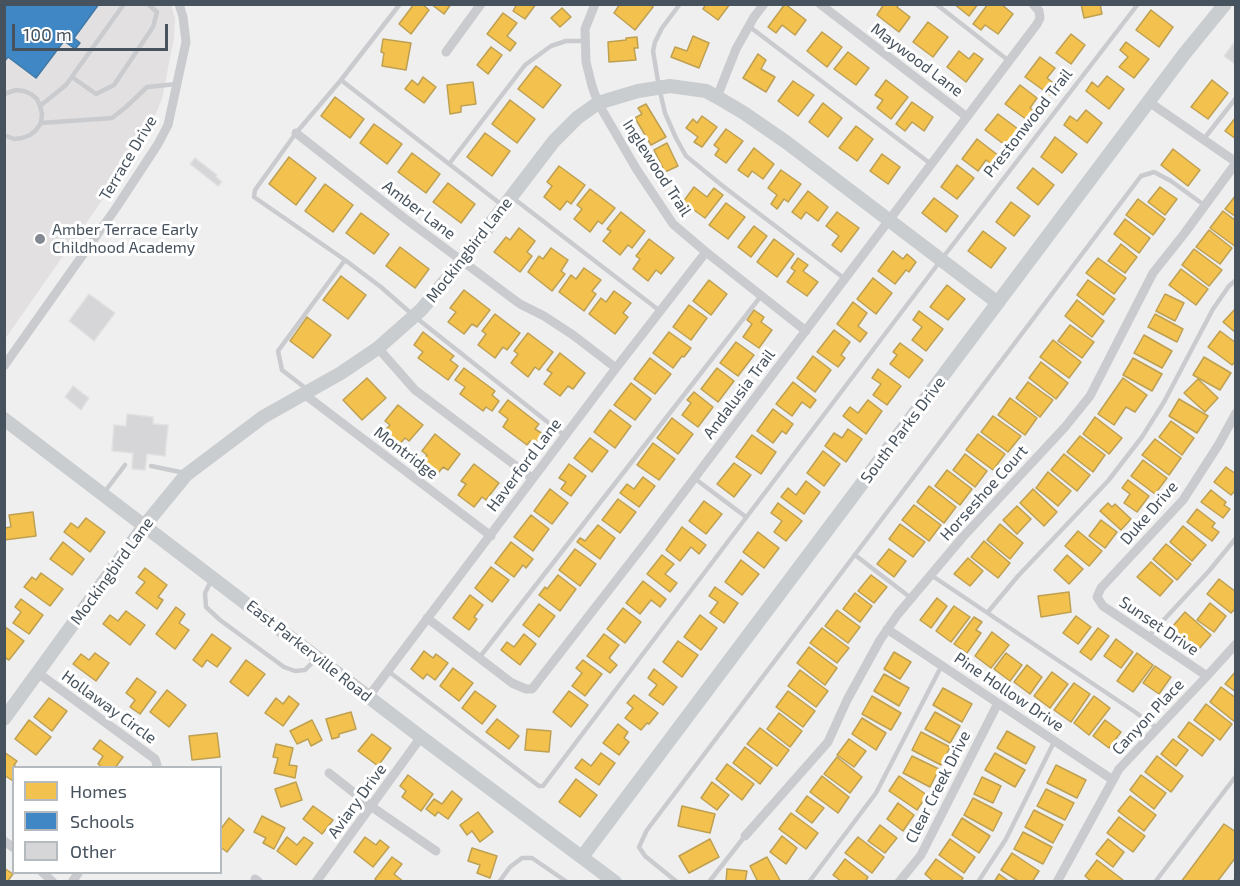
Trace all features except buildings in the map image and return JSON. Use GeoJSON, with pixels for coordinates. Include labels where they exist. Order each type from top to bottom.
{"type":"FeatureCollection","features":[{"type":"Feature","properties":{"kind":"street","name":"Terrace Drive"},"geometry":{"type":"LineString","coordinates":[[4,366],[116,208],[168,125],[186,42],[183,17],[178,4]]}},
{"type":"Feature","properties":{"kind":"street"},"geometry":{"type":"LineString","coordinates":[[446,52],[480,4]]}},
{"type":"Feature","properties":{"kind":"street"},"geometry":{"type":"LineString","coordinates":[[717,97],[736,48],[764,4]]}},
{"type":"Feature","properties":{"kind":"street","name":"Maywood Lane"},"geometry":{"type":"LineString","coordinates":[[820,4],[967,117]]}},
{"type":"Feature","properties":{"kind":"street","name":"South Parks Drive"},"geometry":{"type":"LineString","coordinates":[[582,857],[1185,53],[1225,4]]}},
{"type":"Feature","properties":{"kind":"street","name":"Inglewood Trail"},"geometry":{"type":"LineString","coordinates":[[592,6],[585,29],[586,62],[592,86],[598,104],[637,170],[673,224],[806,331]]}},
{"type":"Feature","properties":{"kind":"street","name":"Andalusia Trail"},"geometry":{"type":"LineString","coordinates":[[427,618],[512,683],[526,689],[532,688],[806,331],[1037,24],[1040,18],[1036,8]]}},
{"type":"Feature","properties":{"kind":"street","name":"Mockingbird Lane"},"geometry":{"type":"LineString","coordinates":[[4,719],[144,526],[187,474],[263,417],[341,373],[378,348],[421,310],[462,261],[554,141],[577,118],[598,104],[638,90],[670,86],[706,92],[717,97],[786,142],[998,303]]}},
{"type":"Feature","properties":{"kind":"street"},"geometry":{"type":"LineString","coordinates":[[1149,102],[1236,163]]}},
{"type":"Feature","properties":{"kind":"street","name":"Amber Lane"},"geometry":{"type":"LineString","coordinates":[[296,133],[403,217],[520,304],[573,335],[616,368]]}},
{"type":"Feature","properties":{"kind":"street","name":"Horseshoe Court"},"geometry":{"type":"LineString","coordinates":[[745,836],[828,742],[847,700],[880,639],[911,598],[962,538],[1065,427],[1090,396],[1153,273],[1236,163]]}},
{"type":"Feature","properties":{"kind":"street","name":"Haverford Lane"},"geometry":{"type":"LineString","coordinates":[[369,696],[532,478],[706,252]]}},
{"type":"Feature","properties":{"kind":"street"},"geometry":{"type":"LineString","coordinates":[[378,348],[415,390],[532,478]]}},
{"type":"Feature","properties":{"kind":"street","name":"Montridge"},"geometry":{"type":"LineString","coordinates":[[306,392],[490,536]]}},
{"type":"Feature","properties":{"kind":"street","name":"Duke Drive"},"geometry":{"type":"LineString","coordinates":[[1096,597],[1101,588],[1183,501],[1236,413]]}},
{"type":"Feature","properties":{"kind":"street","name":"East Parkerville Road"},"geometry":{"type":"LineString","coordinates":[[4,418],[421,737],[615,882]]}},
{"type":"Feature","properties":{"kind":"street","name":"Sunset Drive"},"geometry":{"type":"LineString","coordinates":[[1096,597],[1103,606],[1207,676]]}},
{"type":"Feature","properties":{"kind":"street","name":"Pine Hollow Drive"},"geometry":{"type":"LineString","coordinates":[[887,629],[1113,780]]}},
{"type":"Feature","properties":{"kind":"street","name":"Canyon Place"},"geometry":{"type":"LineString","coordinates":[[1058,882],[1119,769],[1236,644]]}},
{"type":"Feature","properties":{"kind":"street","name":"Hollaway Circle"},"geometry":{"type":"LineString","coordinates":[[38,674],[155,759],[157,766]]}},
{"type":"Feature","properties":{"kind":"street","name":"Clear Creek Drive"},"geometry":{"type":"LineString","coordinates":[[899,882],[921,855],[998,703]]}},
{"type":"Feature","properties":{"kind":"street","name":"Aviary Drive"},"geometry":{"type":"LineString","coordinates":[[316,882],[421,737]]}},
{"type":"Feature","properties":{"kind":"street"},"geometry":{"type":"LineString","coordinates":[[329,773],[372,807],[436,851]]}},
{"type":"Feature","properties":{"kind":"lane"},"geometry":{"type":"LineString","coordinates":[[40,106],[66,85],[124,4]]}},
{"type":"Feature","properties":{"kind":"lane"},"geometry":{"type":"LineString","coordinates":[[72,77],[96,94],[114,84],[153,27],[157,12],[148,4]]}},
{"type":"Feature","properties":{"kind":"lane"},"geometry":{"type":"LineString","coordinates":[[400,4],[296,133],[255,190],[254,197],[381,287],[564,436]]}},
{"type":"Feature","properties":{"kind":"lane"},"geometry":{"type":"LineString","coordinates":[[680,4],[662,28],[653,51],[665,113],[686,156],[844,279]]}},
{"type":"Feature","properties":{"kind":"lane"},"geometry":{"type":"LineString","coordinates":[[936,4],[1009,61]]}},
{"type":"Feature","properties":{"kind":"lane","name":"Prestonwood Trail"},"geometry":{"type":"LineString","coordinates":[[388,670],[539,786],[543,786],[1138,4]]}},
{"type":"Feature","properties":{"kind":"lane"},"geometry":{"type":"LineString","coordinates":[[750,27],[931,164]]}},
{"type":"Feature","properties":{"kind":"lane"},"geometry":{"type":"LineString","coordinates":[[449,164],[525,64],[551,46],[566,41],[585,41]]}},
{"type":"Feature","properties":{"kind":"lane"},"geometry":{"type":"LineString","coordinates":[[341,80],[449,164],[507,202],[660,311]]}},
{"type":"Feature","properties":{"kind":"lane"},"geometry":{"type":"LineString","coordinates":[[40,123],[112,118],[147,87],[177,84]]}},
{"type":"Feature","properties":{"kind":"lane"},"geometry":{"type":"LineString","coordinates":[[4,94],[16,90],[31,94],[37,99],[42,114],[40,123],[30,135],[14,139],[4,135]]}},
{"type":"Feature","properties":{"kind":"lane"},"geometry":{"type":"LineString","coordinates":[[1203,140],[1236,98]]}},
{"type":"Feature","properties":{"kind":"lane"},"geometry":{"type":"LineString","coordinates":[[677,882],[645,856],[639,847],[647,830],[1141,176],[1154,172],[1171,181],[1205,206]]}},
{"type":"Feature","properties":{"kind":"lane"},"geometry":{"type":"LineString","coordinates":[[306,392],[282,370],[278,351],[345,260]]}},
{"type":"Feature","properties":{"kind":"lane"},"geometry":{"type":"LineString","coordinates":[[988,612],[1018,576],[1108,481],[1142,436],[1164,402],[1213,309],[1236,280]]}},
{"type":"Feature","properties":{"kind":"lane"},"geometry":{"type":"LineString","coordinates":[[479,658],[761,296]]}},
{"type":"Feature","properties":{"kind":"lane"},"geometry":{"type":"LineString","coordinates":[[103,494],[125,465]]}},
{"type":"Feature","properties":{"kind":"lane"},"geometry":{"type":"LineString","coordinates":[[151,466],[187,474]]}},
{"type":"Feature","properties":{"kind":"lane"},"geometry":{"type":"LineString","coordinates":[[694,478],[746,517]]}},
{"type":"Feature","properties":{"kind":"lane"},"geometry":{"type":"LineString","coordinates":[[1148,637],[1236,538]]}},
{"type":"Feature","properties":{"kind":"lane"},"geometry":{"type":"LineString","coordinates":[[855,555],[911,598]]}},
{"type":"Feature","properties":{"kind":"lane"},"geometry":{"type":"LineString","coordinates":[[931,574],[1157,729]]}},
{"type":"Feature","properties":{"kind":"lane"},"geometry":{"type":"LineString","coordinates":[[213,577],[205,593],[206,607],[220,620],[284,667],[295,671],[305,670],[318,657]]}},
{"type":"Feature","properties":{"kind":"lane"},"geometry":{"type":"LineString","coordinates":[[809,882],[876,793],[942,665]]}},
{"type":"Feature","properties":{"kind":"lane"},"geometry":{"type":"LineString","coordinates":[[978,882],[1006,839],[1054,741]]}},
{"type":"Feature","properties":{"kind":"lane"},"geometry":{"type":"LineString","coordinates":[[1155,882],[1236,776]]}},
{"type":"Feature","properties":{"kind":"lane"},"geometry":{"type":"LineString","coordinates":[[709,882],[745,836]]}},
{"type":"Feature","properties":{"kind":"lane"},"geometry":{"type":"LineString","coordinates":[[499,882],[510,867],[522,858],[532,858],[567,882]]}},
{"type":"Feature","properties":{"kind":"shaded area","name":"Amber Terrace Early Childhood Academy"},"geometry":{"type":"Polygon","coordinates":[[[5,5],[171,5],[175,18],[174,38],[162,99],[145,139],[5,339],[5,5]]]}},
{"type":"Feature","properties":{"kind":"place","name":"Amber Terrace Early Childhood Academy"},"geometry":{"type":"Point","coordinates":[40,239]}}]}
